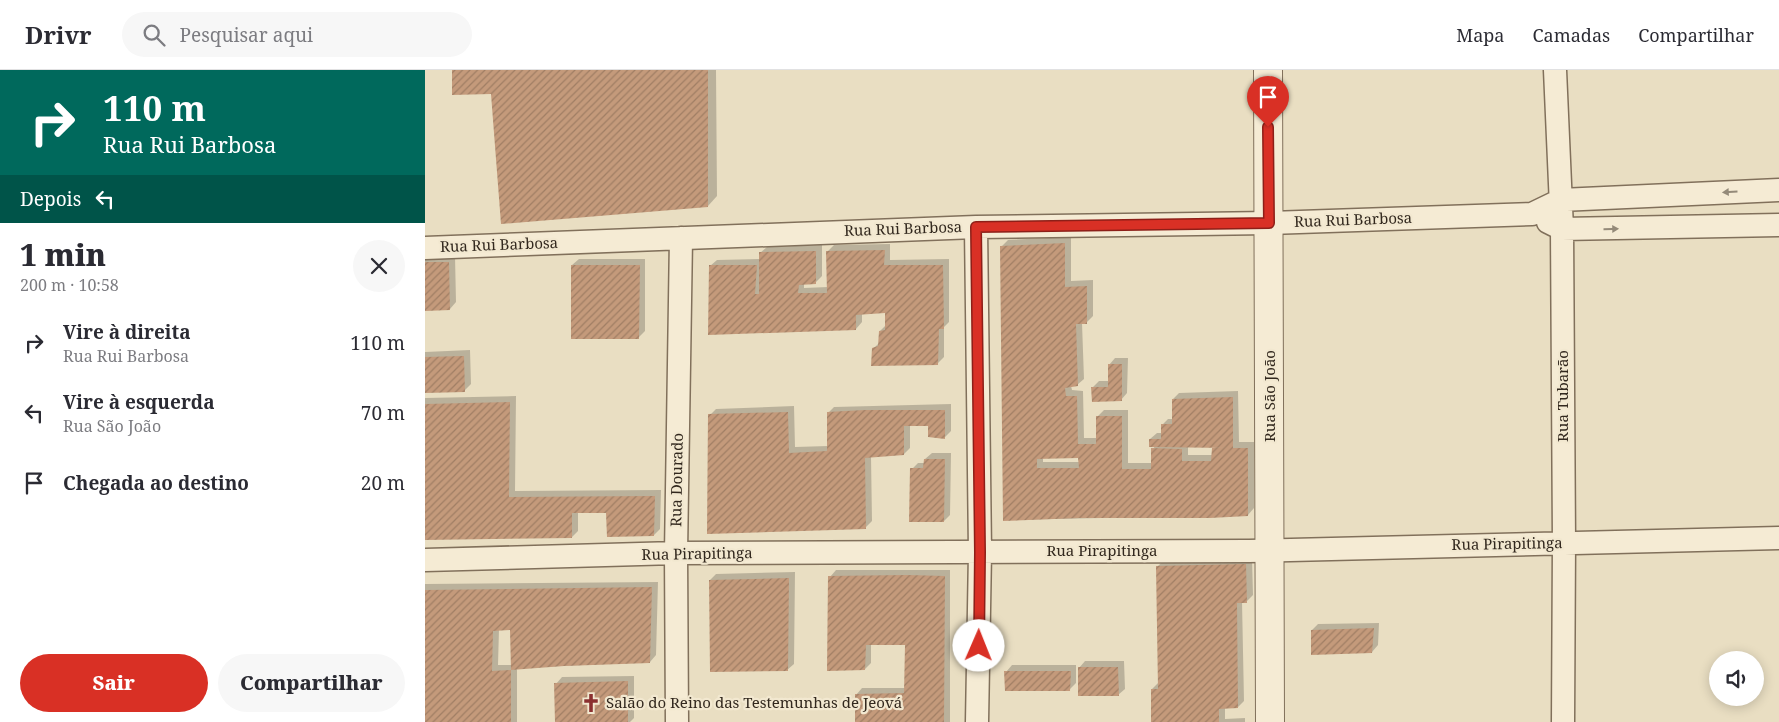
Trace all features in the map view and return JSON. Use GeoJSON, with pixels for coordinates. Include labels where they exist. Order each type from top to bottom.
{"type":"FeatureCollection","features":[{"type":"Feature","properties":{"kind":"street","name":"Rua São João"},"geometry":{"type":"LineString","coordinates":[[1268,70],[1271,550],[1270,722]]}},
{"type":"Feature","properties":{"kind":"street","name":"Rua Tubarão"},"geometry":{"type":"LineString","coordinates":[[1555,70],[1562,229],[1563,722]]}},
{"type":"Feature","properties":{"kind":"street"},"geometry":{"type":"LineString","coordinates":[[1561,200],[1779,190]]}},
{"type":"Feature","properties":{"kind":"street","name":"Rua Rui Barbosa"},"geometry":{"type":"LineString","coordinates":[[425,248],[976,227],[1269,223],[1532,214],[1561,200]]}},
{"type":"Feature","properties":{"kind":"street","name":"Rua Rui Barbosa"},"geometry":{"type":"LineString","coordinates":[[1532,214],[1562,229]]}},
{"type":"Feature","properties":{"kind":"street"},"geometry":{"type":"LineString","coordinates":[[1562,229],[1779,225]]}},
{"type":"Feature","properties":{"kind":"street"},"geometry":{"type":"LineString","coordinates":[[976,227],[980,552],[977,722]]}},
{"type":"Feature","properties":{"kind":"street","name":"Rua Dourado"},"geometry":{"type":"LineString","coordinates":[[677,722],[676,553],[681,238]]}},
{"type":"Feature","properties":{"kind":"street","name":"Rua Pirapitinga"},"geometry":{"type":"LineString","coordinates":[[425,560],[676,553],[1271,550],[1779,538]]}},
{"type":"Feature","properties":{"kind":"building"},"geometry":{"type":"Polygon","coordinates":[[[452,70],[708,70],[708,207],[501,224],[491,94],[452,95],[452,70]]]}},
{"type":"Feature","properties":{"kind":"building"},"geometry":{"type":"Polygon","coordinates":[[[1065,243],[1065,287],[1087,286],[1087,324],[1076,324],[1078,386],[1065,388],[1066,396],[1077,396],[1078,444],[1096,444],[1096,416],[1122,416],[1122,469],[1151,469],[1151,448],[1182,449],[1182,461],[1211,461],[1212,448],[1227,448],[1149,447],[1149,439],[1161,439],[1161,424],[1172,424],[1172,399],[1233,397],[1233,448],[1248,448],[1248,516],[1003,521],[1000,246],[1065,243]],[[1078,458],[1037,459],[1037,468],[1079,468],[1078,458]]]}},
{"type":"Feature","properties":{"kind":"building"},"geometry":{"type":"Polygon","coordinates":[[[885,250],[884,265],[943,265],[944,329],[939,329],[938,365],[871,366],[872,348],[878,346],[879,331],[885,330],[885,313],[856,315],[856,330],[708,335],[709,265],[757,265],[755,294],[759,294],[759,252],[816,251],[816,284],[799,285],[798,293],[827,293],[826,251],[885,250]]]}},
{"type":"Feature","properties":{"kind":"building"},"geometry":{"type":"Polygon","coordinates":[[[425,262],[449,262],[450,310],[425,311],[425,262]]]}},
{"type":"Feature","properties":{"kind":"building"},"geometry":{"type":"Polygon","coordinates":[[[571,265],[640,265],[639,339],[571,339],[571,265]]]}},
{"type":"Feature","properties":{"kind":"building"},"geometry":{"type":"Polygon","coordinates":[[[464,356],[465,392],[425,393],[425,357],[464,356]]]}},
{"type":"Feature","properties":{"kind":"building"},"geometry":{"type":"Polygon","coordinates":[[[1108,364],[1122,364],[1122,401],[1092,402],[1091,387],[1108,387],[1108,364]]]}},
{"type":"Feature","properties":{"kind":"building"},"geometry":{"type":"Polygon","coordinates":[[[510,402],[509,497],[655,496],[654,536],[607,537],[606,513],[572,513],[572,538],[425,540],[425,404],[510,402]]]}},
{"type":"Feature","properties":{"kind":"building"},"geometry":{"type":"Polygon","coordinates":[[[945,410],[945,439],[928,437],[928,426],[904,426],[904,455],[865,458],[866,529],[707,534],[708,414],[788,412],[789,453],[827,451],[827,412],[945,410]]]}},
{"type":"Feature","properties":{"kind":"building"},"geometry":{"type":"Polygon","coordinates":[[[924,459],[945,459],[944,522],[909,522],[910,468],[923,468],[924,459]]]}},
{"type":"Feature","properties":{"kind":"building"},"geometry":{"type":"Polygon","coordinates":[[[1246,564],[1247,603],[1237,603],[1238,708],[1219,709],[1219,722],[1151,722],[1151,689],[1158,689],[1156,566],[1246,564]]]}},
{"type":"Feature","properties":{"kind":"building"},"geometry":{"type":"Polygon","coordinates":[[[828,576],[945,576],[944,722],[855,722],[855,694],[904,693],[905,645],[866,645],[865,670],[827,671],[828,576]]]}},
{"type":"Feature","properties":{"kind":"building"},"geometry":{"type":"Polygon","coordinates":[[[789,578],[788,671],[710,672],[709,580],[789,578]]]}},
{"type":"Feature","properties":{"kind":"building"},"geometry":{"type":"Polygon","coordinates":[[[652,587],[650,663],[511,670],[511,722],[425,722],[425,590],[652,587]],[[510,630],[493,631],[492,671],[511,670],[510,630]]]}},
{"type":"Feature","properties":{"kind":"building"},"geometry":{"type":"Polygon","coordinates":[[[1374,628],[1372,653],[1311,655],[1311,630],[1374,628]]]}},
{"type":"Feature","properties":{"kind":"building"},"geometry":{"type":"Polygon","coordinates":[[[1078,667],[1118,667],[1119,696],[1078,696],[1078,667]]]}},
{"type":"Feature","properties":{"kind":"building"},"geometry":{"type":"Polygon","coordinates":[[[1004,671],[1071,671],[1070,691],[1005,691],[1004,671]]]}},
{"type":"Feature","properties":{"kind":"building","name":"Salão do Reino das Testemunhas de Jeová"},"geometry":{"type":"Polygon","coordinates":[[[628,681],[628,722],[555,722],[554,683],[628,681]]]}},
{"type":"Feature","properties":{"kind":"place","name":"Salão do Reino das Testemunhas de Jeová"},"geometry":{"type":"Point","coordinates":[591,703]}},
{"type":"Feature","properties":{"kind":"route"},"geometry":{"type":"LineString","coordinates":[[979,646],[980,552],[976,227],[1269,223],[1268,127]]}}]}
